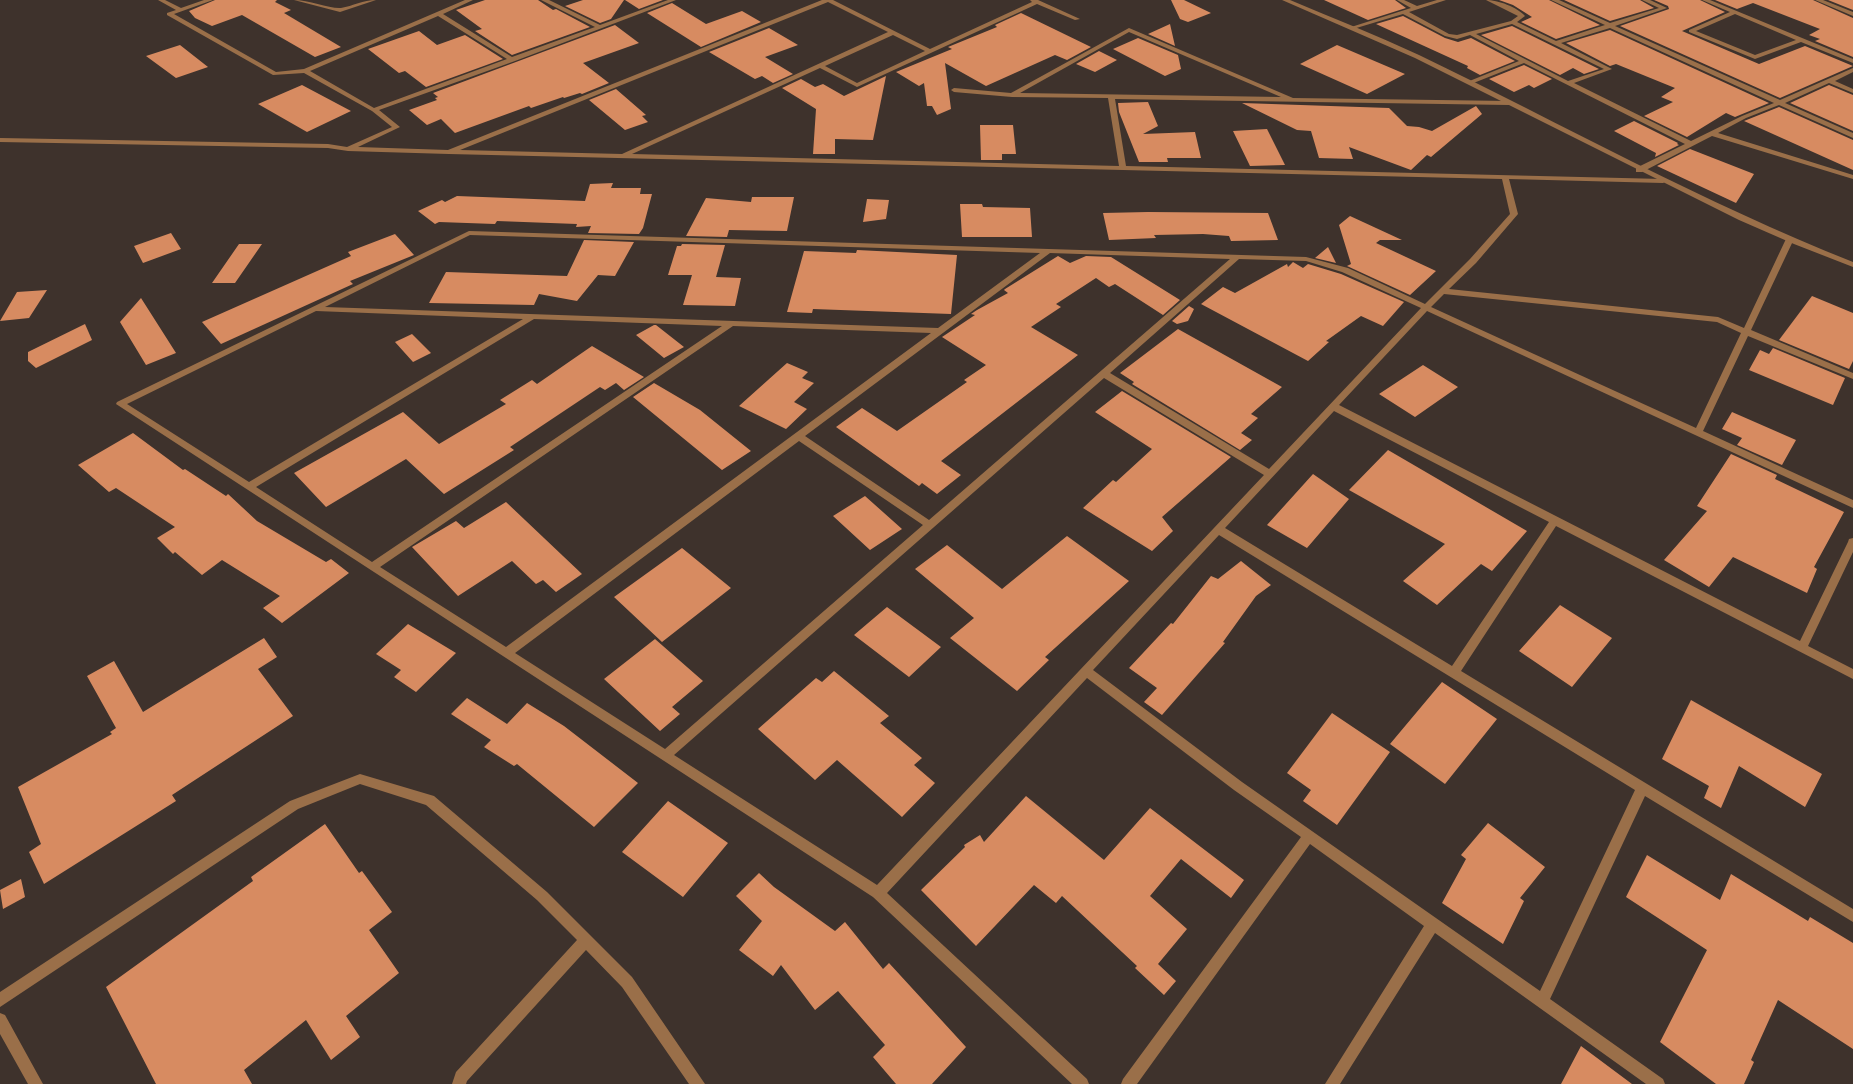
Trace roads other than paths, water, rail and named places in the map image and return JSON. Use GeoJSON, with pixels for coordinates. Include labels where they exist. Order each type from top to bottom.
{"type":"FeatureCollection","features":[{"type":"Feature","properties":{"kind":"street"},"geometry":{"type":"LineString","coordinates":[[162,0],[181,10]]}},
{"type":"Feature","properties":{"kind":"street"},"geometry":{"type":"LineString","coordinates":[[210,0],[169,14],[275,74],[304,71],[470,0]]}},
{"type":"Feature","properties":{"kind":"street"},"geometry":{"type":"LineString","coordinates":[[297,0],[340,10],[372,0]]}},
{"type":"Feature","properties":{"kind":"street"},"geometry":{"type":"LineString","coordinates":[[544,0],[600,28]]}},
{"type":"Feature","properties":{"kind":"street"},"geometry":{"type":"LineString","coordinates":[[374,110],[673,0]]}},
{"type":"Feature","properties":{"kind":"street"},"geometry":{"type":"LineString","coordinates":[[449,152],[828,0],[930,51]]}},
{"type":"Feature","properties":{"kind":"street"},"geometry":{"type":"LineString","coordinates":[[1285,0],[1416,56],[1639,170],[1789,241],[1853,265]]}},
{"type":"Feature","properties":{"kind":"street"},"geometry":{"type":"LineString","coordinates":[[1400,0],[1416,8]]}},
{"type":"Feature","properties":{"kind":"street"},"geometry":{"type":"LineString","coordinates":[[1351,28],[1443,0]]}},
{"type":"Feature","properties":{"kind":"street"},"geometry":{"type":"LineString","coordinates":[[1404,12],[1451,36],[1472,34],[1513,22],[1520,18],[1521,15],[1490,0]]}},
{"type":"Feature","properties":{"kind":"street"},"geometry":{"type":"LineString","coordinates":[[1554,0],[1853,136]]}},
{"type":"Feature","properties":{"kind":"street"},"geometry":{"type":"LineString","coordinates":[[1556,44],[1664,8],[1645,0]]}},
{"type":"Feature","properties":{"kind":"street"},"geometry":{"type":"LineString","coordinates":[[1705,0],[1853,61]]}},
{"type":"Feature","properties":{"kind":"street"},"geometry":{"type":"LineString","coordinates":[[1818,0],[1853,14]]}},
{"type":"Feature","properties":{"kind":"street"},"geometry":{"type":"LineString","coordinates":[[820,66],[856,85],[1034,1],[1077,19]]}},
{"type":"Feature","properties":{"kind":"street"},"geometry":{"type":"LineString","coordinates":[[1735,12],[1692,31],[1755,57],[1800,40]]}},
{"type":"Feature","properties":{"kind":"street"},"geometry":{"type":"LineString","coordinates":[[438,14],[513,60]]}},
{"type":"Feature","properties":{"kind":"street"},"geometry":{"type":"LineString","coordinates":[[1513,22],[1609,69],[1568,82]]}},
{"type":"Feature","properties":{"kind":"street"},"geometry":{"type":"LineString","coordinates":[[1012,95],[1129,30],[1292,100]]}},
{"type":"Feature","properties":{"kind":"street"},"geometry":{"type":"LineString","coordinates":[[623,156],[892,33]]}},
{"type":"Feature","properties":{"kind":"street"},"geometry":{"type":"LineString","coordinates":[[1472,34],[1691,144]]}},
{"type":"Feature","properties":{"kind":"street"},"geometry":{"type":"LineString","coordinates":[[1469,83],[1524,61]]}},
{"type":"Feature","properties":{"kind":"street"},"geometry":{"type":"LineString","coordinates":[[1639,170],[1744,116],[1780,103],[1853,70]]}},
{"type":"Feature","properties":{"kind":"street"},"geometry":{"type":"LineString","coordinates":[[304,71],[374,110],[398,127],[348,149]]}},
{"type":"Feature","properties":{"kind":"street"},"geometry":{"type":"LineString","coordinates":[[1829,81],[1853,91]]}},
{"type":"Feature","properties":{"kind":"street"},"geometry":{"type":"LineString","coordinates":[[954,90],[1012,95],[1509,103]]}},
{"type":"Feature","properties":{"kind":"street"},"geometry":{"type":"LineString","coordinates":[[1111,97],[1122,168]]}},
{"type":"Feature","properties":{"kind":"street"},"geometry":{"type":"LineString","coordinates":[[1711,133],[1853,177]]}},
{"type":"Feature","properties":{"kind":"street"},"geometry":{"type":"LineString","coordinates":[[0,140],[328,146],[348,149],[449,152],[1663,181]]}},
{"type":"Feature","properties":{"kind":"street"},"geometry":{"type":"LineString","coordinates":[[878,893],[1426,307],[1473,261],[1514,214],[1505,177]]}},
{"type":"Feature","properties":{"kind":"street"},"geometry":{"type":"LineString","coordinates":[[1082,1084],[878,893],[120,404],[469,233],[1306,259],[1345,270],[1853,504]]}},
{"type":"Feature","properties":{"kind":"street"},"geometry":{"type":"LineString","coordinates":[[1698,433],[1789,241]]}},
{"type":"Feature","properties":{"kind":"street"},"geometry":{"type":"LineString","coordinates":[[506,653],[1048,251]]}},
{"type":"Feature","properties":{"kind":"street"},"geometry":{"type":"LineString","coordinates":[[665,756],[1237,257]]}},
{"type":"Feature","properties":{"kind":"street"},"geometry":{"type":"LineString","coordinates":[[1443,291],[1718,320],[1853,376]]}},
{"type":"Feature","properties":{"kind":"street"},"geometry":{"type":"LineString","coordinates":[[315,309],[941,331]]}},
{"type":"Feature","properties":{"kind":"street"},"geometry":{"type":"LineString","coordinates":[[248,487],[533,316]]}},
{"type":"Feature","properties":{"kind":"street"},"geometry":{"type":"LineString","coordinates":[[372,567],[732,323]]}},
{"type":"Feature","properties":{"kind":"street"},"geometry":{"type":"LineString","coordinates":[[1103,373],[1270,474]]}},
{"type":"Feature","properties":{"kind":"street"},"geometry":{"type":"LineString","coordinates":[[1333,406],[1853,674]]}},
{"type":"Feature","properties":{"kind":"street"},"geometry":{"type":"LineString","coordinates":[[799,436],[930,525]]}},
{"type":"Feature","properties":{"kind":"street"},"geometry":{"type":"LineString","coordinates":[[1454,672],[1555,520]]}},
{"type":"Feature","properties":{"kind":"street"},"geometry":{"type":"LineString","coordinates":[[1218,529],[1853,916]]}},
{"type":"Feature","properties":{"kind":"street"},"geometry":{"type":"LineString","coordinates":[[1802,648],[1853,542]]}},
{"type":"Feature","properties":{"kind":"street"},"geometry":{"type":"LineString","coordinates":[[1086,671],[1238,786],[1658,1084]]}},
{"type":"Feature","properties":{"kind":"street"},"geometry":{"type":"LineString","coordinates":[[0,1000],[294,806],[360,778],[430,800],[542,896],[626,982],[698,1084]]}},
{"type":"Feature","properties":{"kind":"street"},"geometry":{"type":"LineString","coordinates":[[1542,1001],[1642,788]]}},
{"type":"Feature","properties":{"kind":"street"},"geometry":{"type":"LineString","coordinates":[[1128,1084],[1309,836]]}},
{"type":"Feature","properties":{"kind":"street"},"geometry":{"type":"LineString","coordinates":[[1332,1084],[1434,924]]}},
{"type":"Feature","properties":{"kind":"street"},"geometry":{"type":"LineString","coordinates":[[459,1084],[461,1076],[586,940]]}},
{"type":"Feature","properties":{"kind":"street"},"geometry":{"type":"LineString","coordinates":[[0,1020],[36,1084]]}}]}
